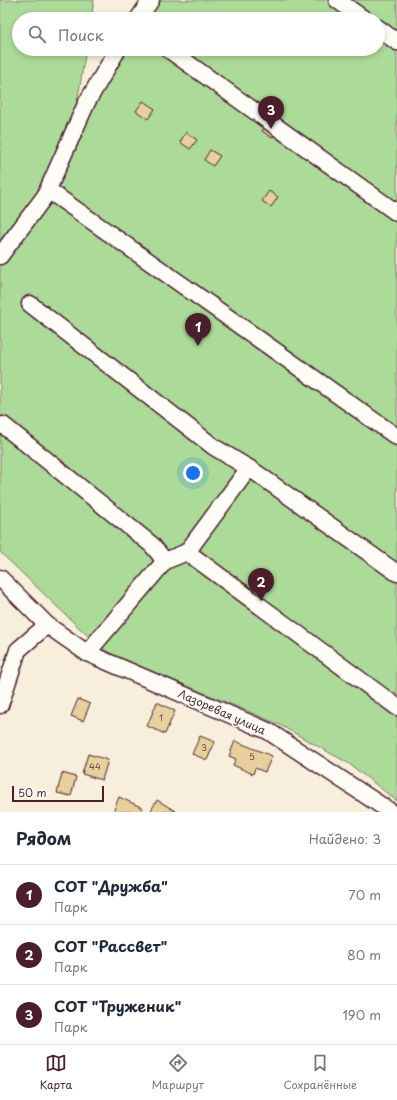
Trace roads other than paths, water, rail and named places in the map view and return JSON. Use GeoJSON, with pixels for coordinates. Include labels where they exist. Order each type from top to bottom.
{"type":"FeatureCollection","features":[{"type":"Feature","properties":{"kind":"street"},"geometry":{"type":"LineString","coordinates":[[143,12],[151,0]]}},
{"type":"Feature","properties":{"kind":"street"},"geometry":{"type":"LineString","coordinates":[[337,0],[354,12]]}},
{"type":"Feature","properties":{"kind":"street"},"geometry":{"type":"LineString","coordinates":[[385,33],[397,42]]}},
{"type":"Feature","properties":{"kind":"street"},"geometry":{"type":"LineString","coordinates":[[0,256],[46,196],[87,102],[114,56]]}},
{"type":"Feature","properties":{"kind":"street"},"geometry":{"type":"LineString","coordinates":[[178,56],[397,212]]}},
{"type":"Feature","properties":{"kind":"street"},"geometry":{"type":"LineString","coordinates":[[48,190],[397,437]]}},
{"type":"Feature","properties":{"kind":"street"},"geometry":{"type":"LineString","coordinates":[[30,304],[214,447],[249,468],[397,573]]}},
{"type":"Feature","properties":{"kind":"street"},"geometry":{"type":"LineString","coordinates":[[3,426],[152,545],[165,561]]}},
{"type":"Feature","properties":{"kind":"street"},"geometry":{"type":"LineString","coordinates":[[87,653],[165,561],[187,552],[249,468]]}},
{"type":"Feature","properties":{"kind":"street"},"geometry":{"type":"LineString","coordinates":[[187,552],[397,707]]}},
{"type":"Feature","properties":{"kind":"street","name":"Лазоревая улица"},"geometry":{"type":"LineString","coordinates":[[0,578],[47,625],[87,653],[268,731],[390,812]]}},
{"type":"Feature","properties":{"kind":"street"},"geometry":{"type":"LineString","coordinates":[[0,705],[18,650],[47,625]]}},
{"type":"Feature","properties":{"kind":"place","name":"СОТ \"Труженик\""},"geometry":{"type":"Point","coordinates":[271,129]}},
{"type":"Feature","properties":{"kind":"place","name":"СОТ \"Дружба\""},"geometry":{"type":"Point","coordinates":[198,346]}},
{"type":"Feature","properties":{"kind":"place","name":"СОТ \"Рассвет\""},"geometry":{"type":"Point","coordinates":[261,601]}}]}
